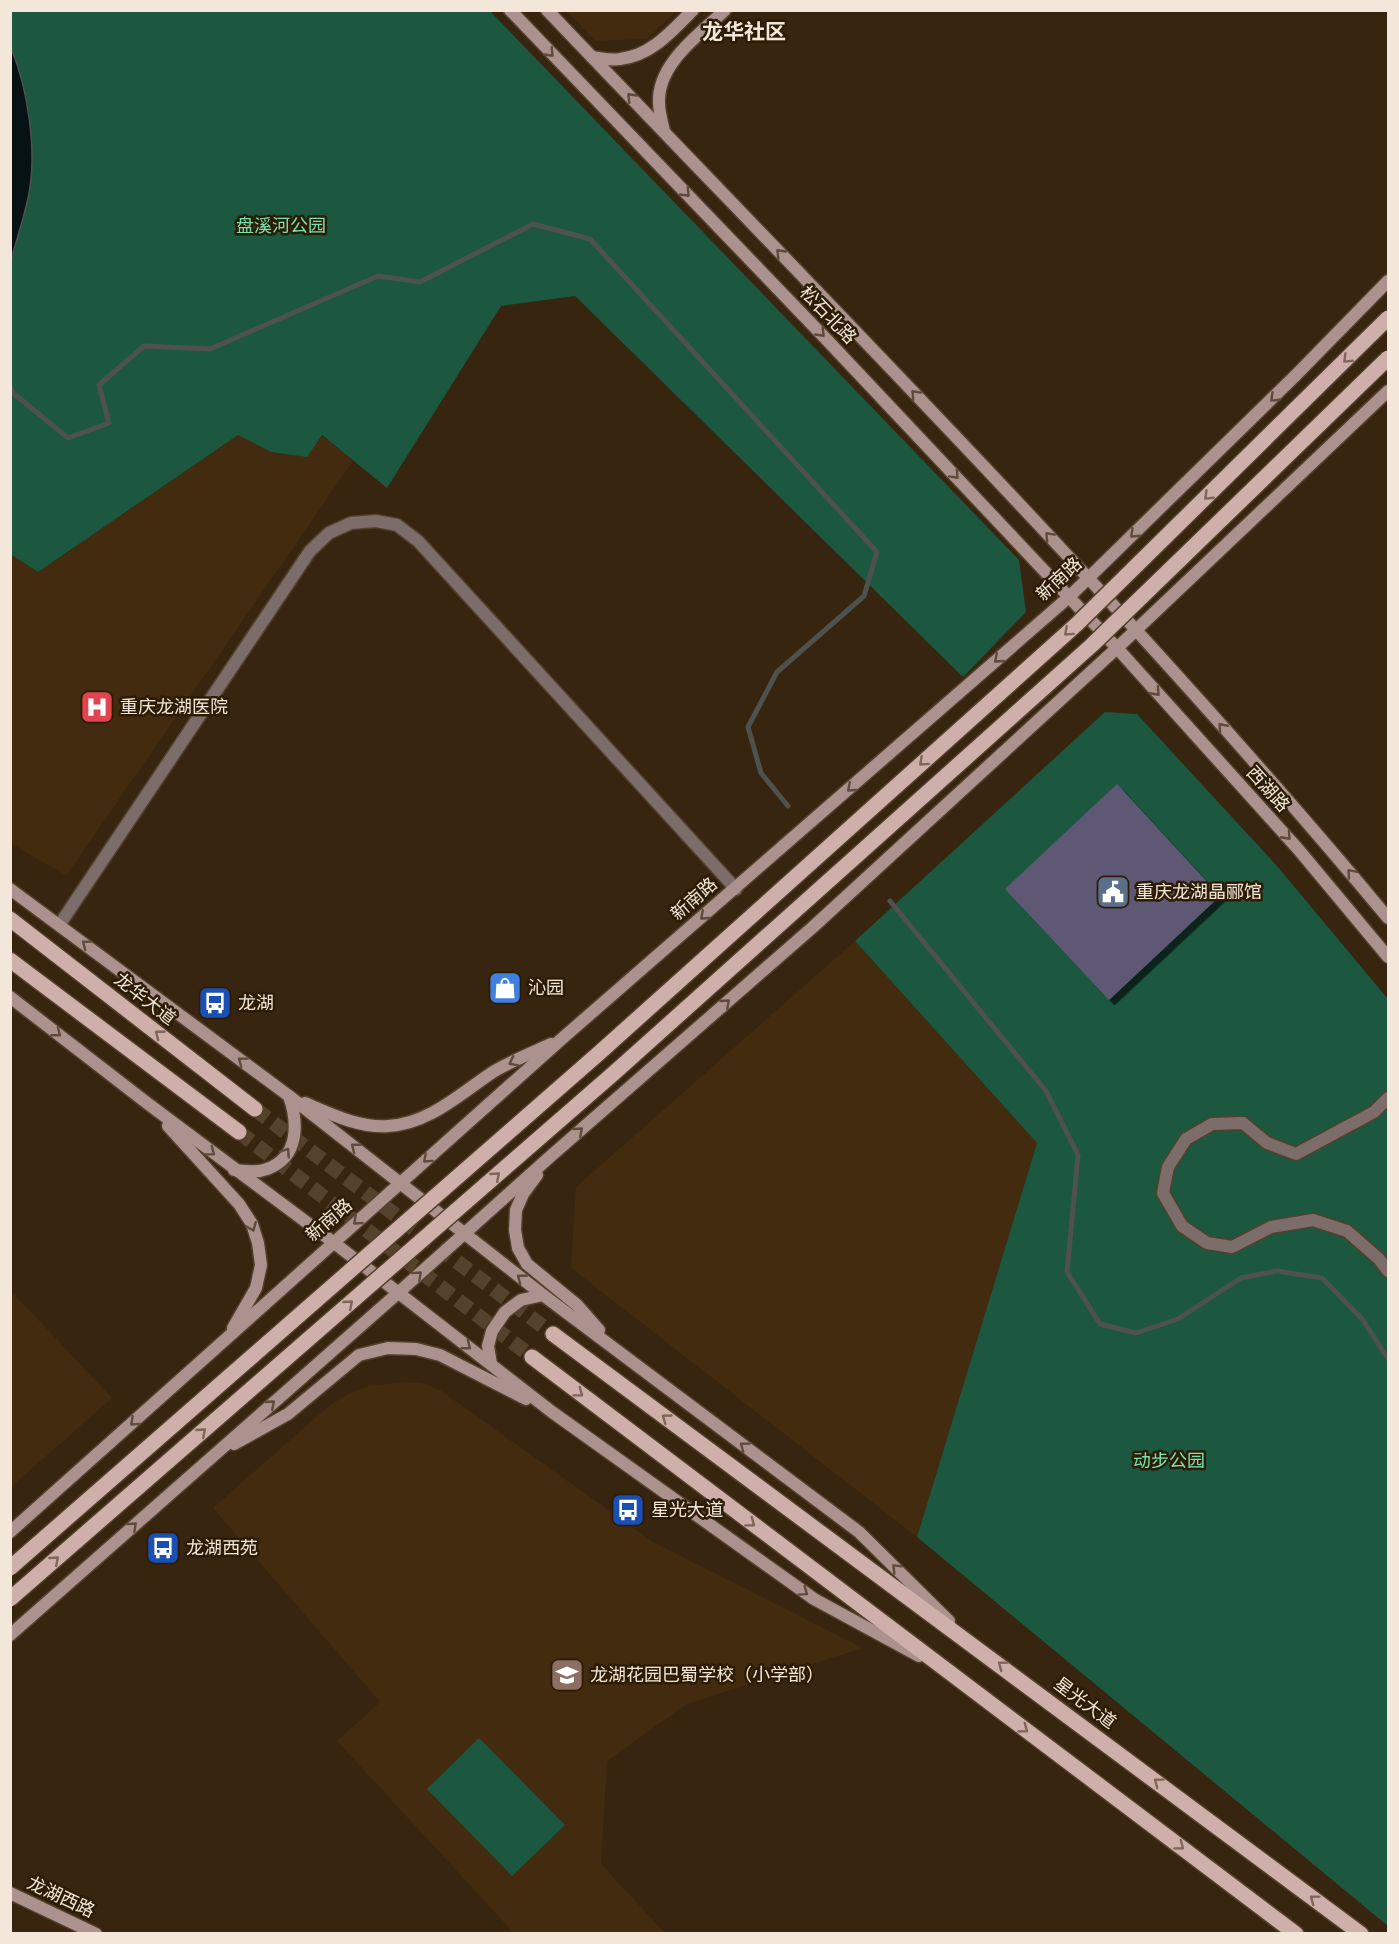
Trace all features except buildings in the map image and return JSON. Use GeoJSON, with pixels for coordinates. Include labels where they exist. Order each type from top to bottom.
{"type":"FeatureCollection","features":[{"type":"Feature","properties":{"kind":"main road"},"geometry":{"type":"LineString","coordinates":[[10,1568],[607,1046],[1077,624],[1389,318]]}},
{"type":"Feature","properties":{"kind":"main road"},"geometry":{"type":"LineString","coordinates":[[10,1599],[614,1074],[1092,645],[1389,358]]}},
{"type":"Feature","properties":{"kind":"main road","name":"龙华大道"},"geometry":{"type":"LineString","coordinates":[[10,919],[255,1109]]}},
{"type":"Feature","properties":{"kind":"main road"},"geometry":{"type":"LineString","coordinates":[[10,960],[239,1132]]}},
{"type":"Feature","properties":{"kind":"main road","name":"星光大道"},"geometry":{"type":"LineString","coordinates":[[553,1334],[967,1639],[1361,1934]]}},
{"type":"Feature","properties":{"kind":"main road"},"geometry":{"type":"LineString","coordinates":[[532,1358],[1296,1934]]}},
{"type":"Feature","properties":{"kind":"street","name":"松石北路"},"geometry":{"type":"LineString","coordinates":[[510,10],[827,340],[1117,648]]}},
{"type":"Feature","properties":{"kind":"street","name":"松石北路"},"geometry":{"type":"LineString","coordinates":[[547,10],[1136,630]]}},
{"type":"Feature","properties":{"kind":"street"},"geometry":{"type":"LineString","coordinates":[[592,57],[619,60],[640,54],[660,43],[693,10]]}},
{"type":"Feature","properties":{"kind":"street"},"geometry":{"type":"LineString","coordinates":[[664,132],[659,103],[662,81],[674,59],[725,10]]}},
{"type":"Feature","properties":{"kind":"street","name":"新南路"},"geometry":{"type":"LineString","coordinates":[[10,1532],[565,1036],[1089,579],[1389,281]]}},
{"type":"Feature","properties":{"kind":"street"},"geometry":{"type":"LineString","coordinates":[[10,1635],[813,927],[1117,648],[1389,391]]}},
{"type":"Feature","properties":{"kind":"street"},"geometry":{"type":"LineString","coordinates":[[60,924],[310,551],[329,533],[351,524],[375,521],[397,525],[418,541],[736,889]]}},
{"type":"Feature","properties":{"kind":"street","name":"西湖路"},"geometry":{"type":"LineString","coordinates":[[1136,630],[1317,833],[1389,918]]}},
{"type":"Feature","properties":{"kind":"street","name":"西湖路"},"geometry":{"type":"LineString","coordinates":[[1117,648],[1298,849],[1389,957]]}},
{"type":"Feature","properties":{"kind":"street"},"geometry":{"type":"LineString","coordinates":[[10,889],[289,1096],[543,1295],[859,1532],[967,1639]]}},
{"type":"Feature","properties":{"kind":"street"},"geometry":{"type":"LineString","coordinates":[[10,997],[234,1170],[333,1242],[552,1412],[814,1599],[944,1669]]}},
{"type":"Feature","properties":{"kind":"street"},"geometry":{"type":"LineString","coordinates":[[289,1096],[341,1118],[363,1124],[389,1126],[418,1119],[448,1104],[494,1072],[565,1036]]}},
{"type":"Feature","properties":{"kind":"street"},"geometry":{"type":"LineString","coordinates":[[234,1170],[254,1171],[268,1168],[280,1160],[290,1148],[296,1130],[295,1114],[289,1096]]}},
{"type":"Feature","properties":{"kind":"street"},"geometry":{"type":"LineString","coordinates":[[1389,1098],[1374,1112],[1296,1154],[1267,1143],[1243,1123],[1212,1124],[1186,1139],[1168,1167],[1163,1193],[1182,1226],[1207,1243],[1232,1247],[1271,1227],[1313,1220],[1347,1231],[1389,1271]]}},
{"type":"Feature","properties":{"kind":"street"},"geometry":{"type":"LineString","coordinates":[[147,1103],[239,1204],[252,1224],[261,1265],[256,1288],[227,1338]]}},
{"type":"Feature","properties":{"kind":"street"},"geometry":{"type":"LineString","coordinates":[[552,1155],[523,1194],[516,1210],[515,1230],[518,1248],[527,1264],[577,1305],[618,1351]]}},
{"type":"Feature","properties":{"kind":"street"},"geometry":{"type":"LineString","coordinates":[[491,1364],[488,1346],[492,1331],[505,1312],[521,1300],[543,1295]]}},
{"type":"Feature","properties":{"kind":"street"},"geometry":{"type":"LineString","coordinates":[[212,1457],[288,1414],[359,1355],[387,1348],[416,1349],[440,1355],[552,1412]]}},
{"type":"Feature","properties":{"kind":"street","name":"龙湖西路"},"geometry":{"type":"LineString","coordinates":[[10,1893],[96,1934]]}},
{"type":"Feature","properties":{"kind":"shaded area"},"geometry":{"type":"Polygon","coordinates":[[[566,11],[676,11],[647,39],[595,41],[566,11]]]}},
{"type":"Feature","properties":{"kind":"shaded area"},"geometry":{"type":"Polygon","coordinates":[[[11,48],[26,101],[32,158],[27,201],[11,260],[11,48]]]}},
{"type":"Feature","properties":{"kind":"shaded area","name":"重庆龙湖医院"},"geometry":{"type":"Polygon","coordinates":[[[238,435],[271,452],[321,435],[353,461],[66,876],[11,843],[11,554],[38,572],[238,435]]]}},
{"type":"Feature","properties":{"kind":"shaded area"},"geometry":{"type":"Polygon","coordinates":[[[855,941],[1037,1143],[917,1537],[571,1268],[576,1187],[855,941]]]}},
{"type":"Feature","properties":{"kind":"shaded area"},"geometry":{"type":"Polygon","coordinates":[[[14,1294],[112,1398],[11,1487],[10,1297],[14,1294]]]}},
{"type":"Feature","properties":{"kind":"shaded area","name":"龙湖花园巴蜀学校（小学部）"},"geometry":{"type":"Polygon","coordinates":[[[404,1382],[422,1383],[440,1390],[653,1542],[863,1648],[687,1704],[607,1761],[601,1864],[665,1933],[514,1933],[337,1741],[380,1702],[213,1508],[331,1404],[368,1386],[404,1382]]]}},
{"type":"Feature","properties":{"kind":"green space","name":"盘溪河公园"},"geometry":{"type":"Polygon","coordinates":[[[10,11],[490,11],[1019,560],[1026,612],[963,677],[575,296],[501,306],[387,488],[322,435],[307,457],[271,452],[238,435],[38,572],[10,554],[10,11]]]}},
{"type":"Feature","properties":{"kind":"green space","name":"动步公园"},"geometry":{"type":"Polygon","coordinates":[[[1105,712],[1137,714],[1277,866],[1388,999],[1388,1926],[917,1537],[1037,1143],[855,941],[1105,712]]]}},
{"type":"Feature","properties":{"kind":"green space"},"geometry":{"type":"Polygon","coordinates":[[[479,1738],[565,1825],[512,1876],[427,1789],[479,1738]]]}},
{"type":"Feature","properties":{"kind":"waterway"},"geometry":{"type":"LineString","coordinates":[[10,386],[13,393],[68,438],[109,423],[99,385],[144,346],[210,349],[378,276],[420,282],[533,224],[590,239],[877,552],[864,596],[777,672],[748,727],[761,773],[788,806]]}},
{"type":"Feature","properties":{"kind":"waterway"},"geometry":{"type":"LineString","coordinates":[[890,901],[1046,1091],[1078,1155],[1067,1272],[1100,1324],[1136,1333],[1178,1319],[1241,1278],[1277,1271],[1322,1278],[1363,1320],[1388,1359]]}},
{"type":"Feature","properties":{"kind":"tunnel"},"geometry":{"type":"LineString","coordinates":[[255,1109],[553,1334]]}},
{"type":"Feature","properties":{"kind":"tunnel"},"geometry":{"type":"LineString","coordinates":[[239,1132],[532,1357]]}},
{"type":"Feature","properties":{"kind":"place","name":"重庆龙湖医院"},"geometry":{"type":"Point","coordinates":[97,707]}},
{"type":"Feature","properties":{"kind":"place","name":"重庆龙湖晶郦馆"},"geometry":{"type":"Point","coordinates":[1113,892]}},
{"type":"Feature","properties":{"kind":"place","name":"沁园"},"geometry":{"type":"Point","coordinates":[505,988]}},
{"type":"Feature","properties":{"kind":"place","name":"龙湖"},"geometry":{"type":"Point","coordinates":[215,1003]}},
{"type":"Feature","properties":{"kind":"place","name":"星光大道"},"geometry":{"type":"Point","coordinates":[628,1510]}},
{"type":"Feature","properties":{"kind":"place","name":"龙湖西苑"},"geometry":{"type":"Point","coordinates":[163,1548]}},
{"type":"Feature","properties":{"kind":"place","name":"龙湖花园巴蜀学校（小学部）"},"geometry":{"type":"Point","coordinates":[567,1675]}},
{"type":"Feature","properties":{"kind":"district","name":"龙华社区"},"geometry":{"type":"Point","coordinates":[744,32]}}]}
